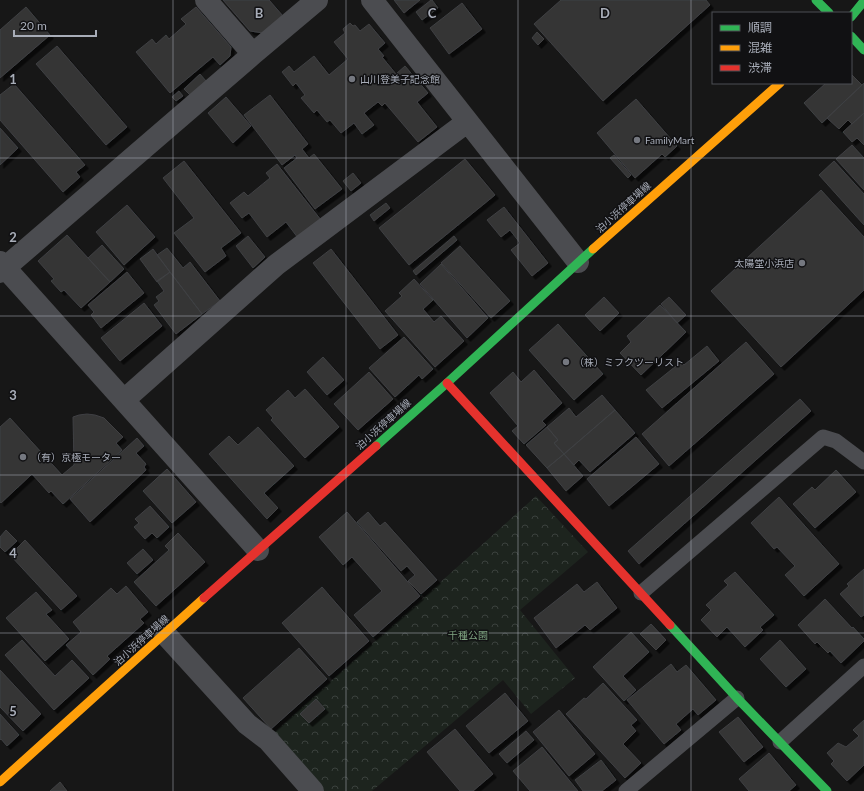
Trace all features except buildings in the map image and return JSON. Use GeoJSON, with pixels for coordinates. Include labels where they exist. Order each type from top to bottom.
{"type":"FeatureCollection","features":[{"type":"Feature","properties":{"kind":"main road"},"geometry":{"type":"LineString","coordinates":[[816,0],[828,12]]}},
{"type":"Feature","properties":{"kind":"main road"},"geometry":{"type":"LineString","coordinates":[[852,16],[864,1]]}},
{"type":"Feature","properties":{"kind":"main road"},"geometry":{"type":"LineString","coordinates":[[852,37],[864,50]]}},
{"type":"Feature","properties":{"kind":"main road","name":"泊小浜停車場線"},"geometry":{"type":"LineString","coordinates":[[0,782],[447,382],[578,262],[779,84]]}},
{"type":"Feature","properties":{"kind":"main road"},"geometry":{"type":"LineString","coordinates":[[447,382],[737,698],[827,791]]}},
{"type":"Feature","properties":{"kind":"street"},"geometry":{"type":"LineString","coordinates":[[206,0],[253,54]]}},
{"type":"Feature","properties":{"kind":"street"},"geometry":{"type":"LineString","coordinates":[[258,550],[124,400],[2,267],[318,0]]}},
{"type":"Feature","properties":{"kind":"street"},"geometry":{"type":"LineString","coordinates":[[372,0],[578,262]]}},
{"type":"Feature","properties":{"kind":"street"},"geometry":{"type":"LineString","coordinates":[[124,400],[276,265],[467,122]]}},
{"type":"Feature","properties":{"kind":"street"},"geometry":{"type":"LineString","coordinates":[[165,634],[247,724],[268,740],[313,791]]}},
{"type":"Feature","properties":{"kind":"lane"},"geometry":{"type":"LineString","coordinates":[[641,593],[823,437],[836,441],[864,462]]}},
{"type":"Feature","properties":{"kind":"lane"},"geometry":{"type":"LineString","coordinates":[[780,742],[864,666]]}},
{"type":"Feature","properties":{"kind":"lane"},"geometry":{"type":"LineString","coordinates":[[626,791],[737,698]]}},
{"type":"Feature","properties":{"kind":"green space","name":"千種公園"},"geometry":{"type":"Polygon","coordinates":[[[536,496],[588,552],[520,610],[575,678],[531,714],[503,680],[372,791],[323,791],[272,734],[536,496]]]}},
{"type":"Feature","properties":{"kind":"traffic: fast"},"geometry":{"type":"LineString","coordinates":[[816,0],[828,12]]}},
{"type":"Feature","properties":{"kind":"traffic: fast"},"geometry":{"type":"LineString","coordinates":[[852,16],[864,1]]}},
{"type":"Feature","properties":{"kind":"traffic: fast"},"geometry":{"type":"LineString","coordinates":[[852,37],[864,50]]}},
{"type":"Feature","properties":{"kind":"traffic: fast"},"geometry":{"type":"LineString","coordinates":[[376,446],[593,249]]}},
{"type":"Feature","properties":{"kind":"traffic: fast"},"geometry":{"type":"LineString","coordinates":[[670,625],[737,698],[827,791]]}},
{"type":"Feature","properties":{"kind":"traffic: slow"},"geometry":{"type":"LineString","coordinates":[[593,249],[779,84]]}},
{"type":"Feature","properties":{"kind":"traffic: slow"},"geometry":{"type":"LineString","coordinates":[[0,782],[204,598]]}},
{"type":"Feature","properties":{"kind":"traffic: jam"},"geometry":{"type":"LineString","coordinates":[[447,383],[670,625]]}},
{"type":"Feature","properties":{"kind":"traffic: jam"},"geometry":{"type":"LineString","coordinates":[[204,598],[376,446]]}},
{"type":"Feature","properties":{"kind":"place","name":"山川登美子記念館"},"geometry":{"type":"Point","coordinates":[352,79]}},
{"type":"Feature","properties":{"kind":"place","name":"FamilyMart"},"geometry":{"type":"Point","coordinates":[637,140]}},
{"type":"Feature","properties":{"kind":"place","name":"太陽堂小浜店"},"geometry":{"type":"Point","coordinates":[802,263]}},
{"type":"Feature","properties":{"kind":"place","name":"（株）ミフクツーリスト"},"geometry":{"type":"Point","coordinates":[566,362]}},
{"type":"Feature","properties":{"kind":"place","name":"（有）京極モーター"},"geometry":{"type":"Point","coordinates":[23,457]}}]}
